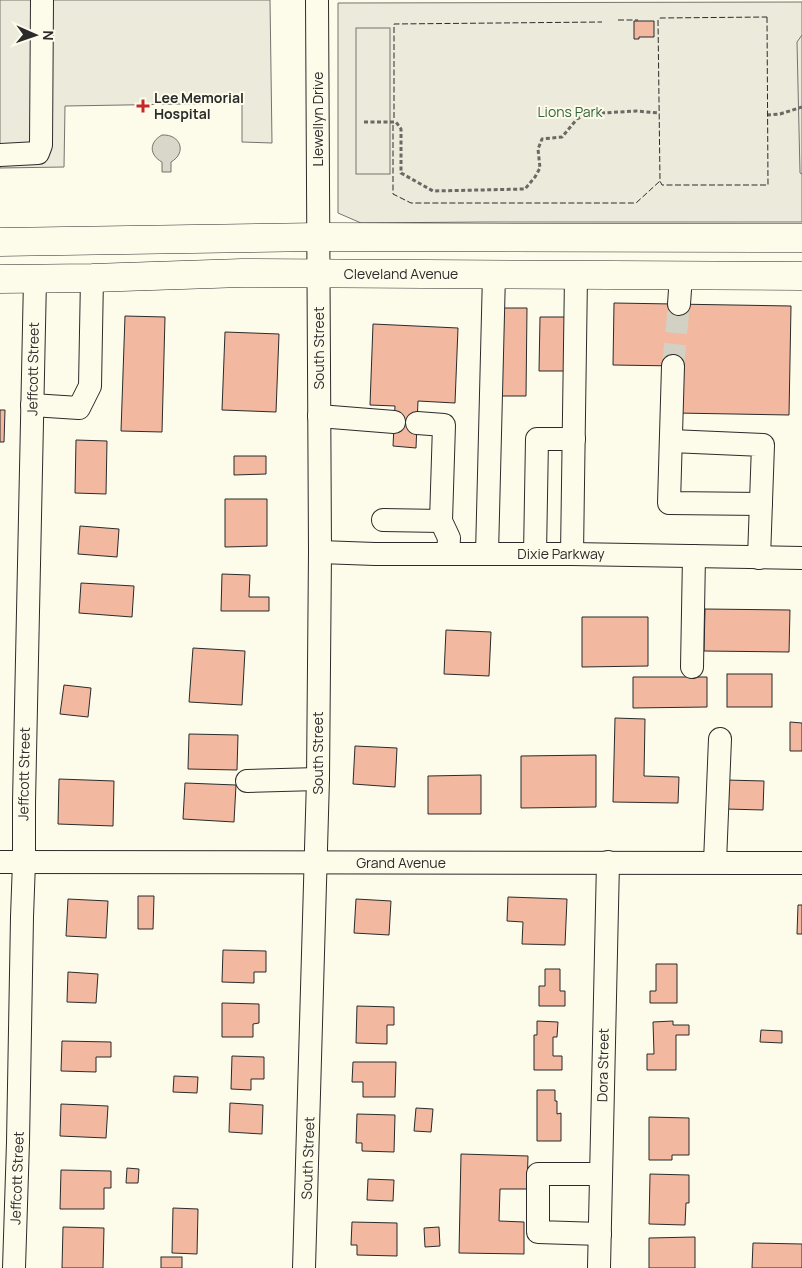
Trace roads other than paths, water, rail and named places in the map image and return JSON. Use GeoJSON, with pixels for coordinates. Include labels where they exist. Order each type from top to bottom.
{"type":"FeatureCollection","features":[{"type":"Feature","properties":{"kind":"main road"},"geometry":{"type":"LineString","coordinates":[[0,242],[318,238],[802,238]]}},
{"type":"Feature","properties":{"kind":"main road","name":"Cleveland Avenue"},"geometry":{"type":"LineString","coordinates":[[0,279],[242,273],[802,276]]}},
{"type":"Feature","properties":{"kind":"street"},"geometry":{"type":"LineString","coordinates":[[0,155],[38,153],[41,145],[42,0]]}},
{"type":"Feature","properties":{"kind":"street","name":"Llewellyn Drive"},"geometry":{"type":"LineString","coordinates":[[317,0],[318,238]]}},
{"type":"Feature","properties":{"kind":"street","name":"South Street"},"geometry":{"type":"LineString","coordinates":[[304,1268],[312,1035],[314,895],[317,863],[320,552],[318,238]]}},
{"type":"Feature","properties":{"kind":"street"},"geometry":{"type":"LineString","coordinates":[[487,554],[494,274]]}},
{"type":"Feature","properties":{"kind":"street"},"geometry":{"type":"LineString","coordinates":[[572,554],[576,276]]}},
{"type":"Feature","properties":{"kind":"street"},"geometry":{"type":"LineString","coordinates":[[680,304],[681,276]]}},
{"type":"Feature","properties":{"kind":"street"},"geometry":{"type":"LineString","coordinates":[[32,405],[79,408],[90,386],[92,278]]}},
{"type":"Feature","properties":{"kind":"street","name":"Jeffcott Street"},"geometry":{"type":"LineString","coordinates":[[14,1268],[35,279]]}},
{"type":"Feature","properties":{"kind":"street"},"geometry":{"type":"LineString","coordinates":[[673,366],[669,503],[761,504]]}},
{"type":"Feature","properties":{"kind":"street"},"geometry":{"type":"LineString","coordinates":[[319,416],[390,422]]}},
{"type":"Feature","properties":{"kind":"street"},"geometry":{"type":"LineString","coordinates":[[417,423],[444,425],[441,521],[449,538],[448,554]]}},
{"type":"Feature","properties":{"kind":"street"},"geometry":{"type":"LineString","coordinates":[[535,554],[536,439],[574,439]]}},
{"type":"Feature","properties":{"kind":"street"},"geometry":{"type":"LineString","coordinates":[[671,441],[763,444],[759,558]]}},
{"type":"Feature","properties":{"kind":"street"},"geometry":{"type":"LineString","coordinates":[[384,520],[441,521]]}},
{"type":"Feature","properties":{"kind":"street","name":"Dixie Parkway"},"geometry":{"type":"LineString","coordinates":[[320,552],[802,558]]}},
{"type":"Feature","properties":{"kind":"street"},"geometry":{"type":"LineString","coordinates":[[692,667],[694,556]]}},
{"type":"Feature","properties":{"kind":"street"},"geometry":{"type":"LineString","coordinates":[[715,862],[720,739]]}},
{"type":"Feature","properties":{"kind":"street"},"geometry":{"type":"LineString","coordinates":[[247,781],[318,779]]}},
{"type":"Feature","properties":{"kind":"street","name":"Grand Avenue"},"geometry":{"type":"LineString","coordinates":[[0,862],[802,863]]}},
{"type":"Feature","properties":{"kind":"street","name":"Dora Street"},"geometry":{"type":"LineString","coordinates":[[599,1268],[608,862]]}},
{"type":"Feature","properties":{"kind":"street"},"geometry":{"type":"LineString","coordinates":[[600,1234],[538,1232],[538,1174],[601,1174]]}},
{"type":"Feature","properties":{"kind":"tunnel"},"geometry":{"type":"LineString","coordinates":[[673,366],[679,304]]}},
{"type":"Feature","properties":{"kind":"place","name":"Lee Memorial Hospital"},"geometry":{"type":"Point","coordinates":[143,106]}},
{"type":"Feature","properties":{"kind":"park label","name":"Lions Park"},"geometry":{"type":"Point","coordinates":[570,112]}}]}
